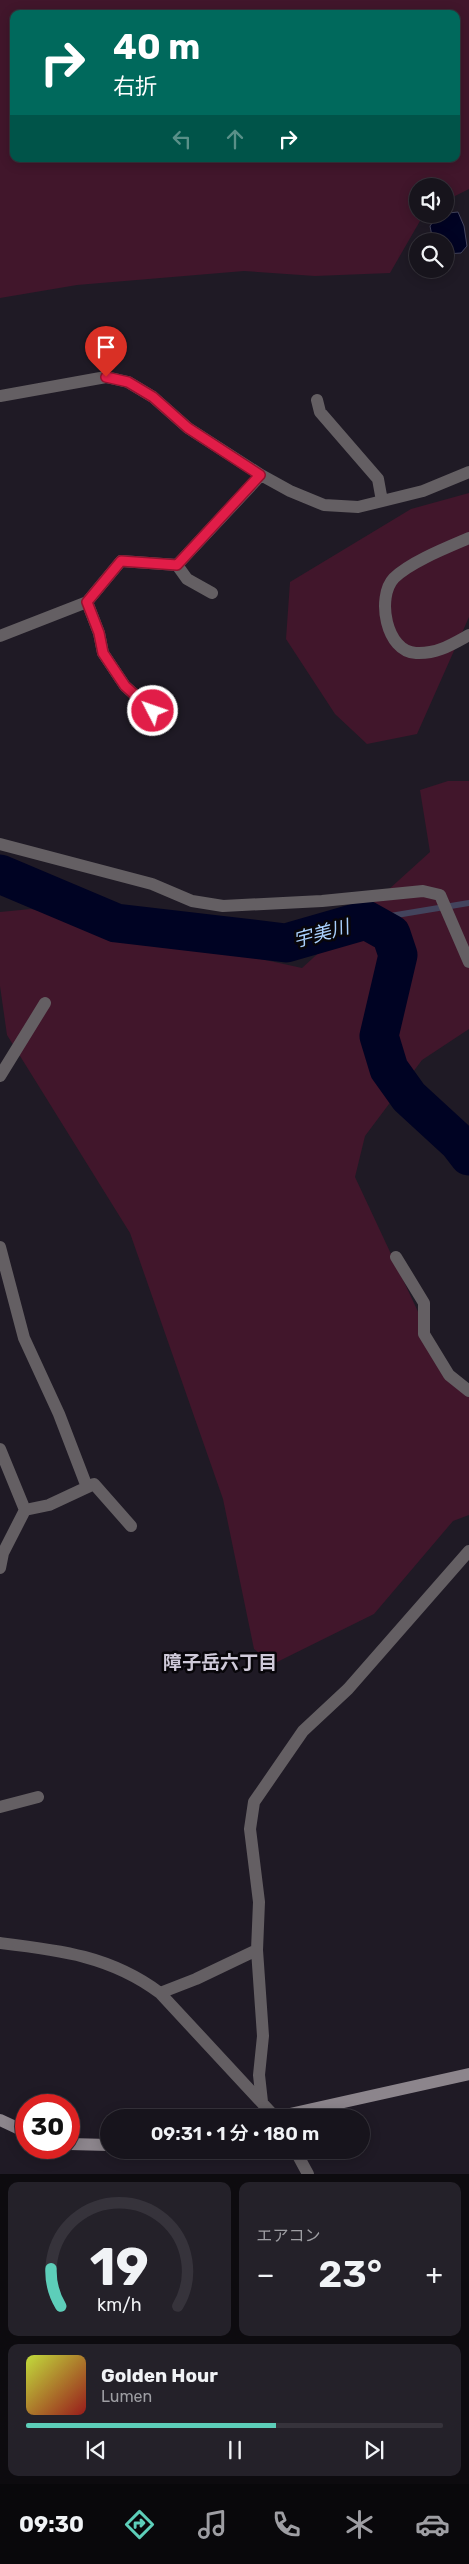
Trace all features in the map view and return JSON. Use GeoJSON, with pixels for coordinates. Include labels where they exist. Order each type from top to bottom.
{"type":"FeatureCollection","features":[{"type":"Feature","properties":{"kind":"street"},"geometry":{"type":"LineString","coordinates":[[0,396],[106,377],[128,382],[153,397],[188,428],[260,475],[290,491],[324,505],[358,506],[423,491],[469,472]]}},
{"type":"Feature","properties":{"kind":"street"},"geometry":{"type":"LineString","coordinates":[[317,400],[320,412],[378,479],[382,500]]}},
{"type":"Feature","properties":{"kind":"street"},"geometry":{"type":"LineString","coordinates":[[177,565],[260,475]]}},
{"type":"Feature","properties":{"kind":"street"},"geometry":{"type":"LineString","coordinates":[[469,538],[423,559],[393,578],[383,604],[388,627],[398,644],[413,653],[439,652],[469,635]]}},
{"type":"Feature","properties":{"kind":"street"},"geometry":{"type":"LineString","coordinates":[[0,636],[87,602],[121,561],[177,565]]}},
{"type":"Feature","properties":{"kind":"street"},"geometry":{"type":"LineString","coordinates":[[177,565],[187,579],[212,592]]}},
{"type":"Feature","properties":{"kind":"street"},"geometry":{"type":"LineString","coordinates":[[87,602],[99,633],[103,653],[125,686],[153,711]]}},
{"type":"Feature","properties":{"kind":"street"},"geometry":{"type":"LineString","coordinates":[[0,844],[152,884],[192,901],[223,906],[322,901],[424,891],[440,895],[469,962]]}},
{"type":"Feature","properties":{"kind":"street"},"geometry":{"type":"LineString","coordinates":[[0,1076],[45,1003]]}},
{"type":"Feature","properties":{"kind":"street"},"geometry":{"type":"LineString","coordinates":[[0,1247],[24,1338],[59,1414],[87,1487]]}},
{"type":"Feature","properties":{"kind":"street"},"geometry":{"type":"LineString","coordinates":[[396,1257],[424,1303],[424,1334],[450,1374],[469,1391]]}},
{"type":"Feature","properties":{"kind":"street"},"geometry":{"type":"LineString","coordinates":[[0,1449],[26,1510]]}},
{"type":"Feature","properties":{"kind":"street"},"geometry":{"type":"LineString","coordinates":[[0,1568],[3,1553],[26,1510],[49,1505],[94,1484],[131,1526]]}},
{"type":"Feature","properties":{"kind":"street"},"geometry":{"type":"LineString","coordinates":[[262,2102],[259,2075],[263,2036],[257,1950],[259,1902],[250,1829],[254,1802],[303,1731],[348,1689],[469,1551]]}},
{"type":"Feature","properties":{"kind":"street"},"geometry":{"type":"LineString","coordinates":[[0,1807],[38,1797]]}},
{"type":"Feature","properties":{"kind":"street"},"geometry":{"type":"LineString","coordinates":[[0,1943],[64,1951],[120,1968],[140,1978],[160,1993],[268,2109]]}},
{"type":"Feature","properties":{"kind":"street"},"geometry":{"type":"LineString","coordinates":[[160,1993],[196,1979],[257,1950]]}},
{"type":"Feature","properties":{"kind":"street"},"geometry":{"type":"LineString","coordinates":[[311,2109],[469,2074]]}},
{"type":"Feature","properties":{"kind":"street"},"geometry":{"type":"LineString","coordinates":[[0,2120],[15,2127]]}},
{"type":"Feature","properties":{"kind":"street"},"geometry":{"type":"LineString","coordinates":[[80,2144],[100,2145]]}},
{"type":"Feature","properties":{"kind":"street"},"geometry":{"type":"LineString","coordinates":[[300,2159],[308,2174]]}},
{"type":"Feature","properties":{"kind":"shaded area"},"geometry":{"type":"Polygon","coordinates":[[[0,0],[469,0],[469,189],[454,196],[454,178],[409,178],[409,223],[419,223],[413,233],[409,233],[409,240],[390,273],[315,276],[244,271],[77,285],[0,298],[0,0]]]}},
{"type":"Feature","properties":{"kind":"shaded area"},"geometry":{"type":"Polygon","coordinates":[[[469,493],[469,617],[417,734],[367,744],[335,714],[286,639],[290,582],[411,509],[469,493]]]}},
{"type":"Feature","properties":{"kind":"shaded area"},"geometry":{"type":"Polygon","coordinates":[[[448,781],[469,781],[469,1029],[422,1060],[365,1136],[355,1177],[442,1363],[469,1395],[469,1515],[453,1521],[374,1614],[273,1664],[254,1649],[223,1499],[130,1233],[7,1035],[0,986],[0,912],[31,909],[302,968],[430,852],[420,790],[448,781]]]}},
{"type":"Feature","properties":{"kind":"water"},"geometry":{"type":"Polygon","coordinates":[[[454,212],[458,212],[464,226],[467,246],[461,253],[454,253],[454,233],[431,233],[430,226],[432,223],[454,223],[454,212]]]}},
{"type":"Feature","properties":{"kind":"waterway","name":"宇美川"},"geometry":{"type":"LineString","coordinates":[[0,874],[116,923],[286,943],[366,920],[391,934],[398,955],[379,1036],[389,1069],[409,1097],[459,1143],[469,1156]]}},
{"type":"Feature","properties":{"kind":"waterway"},"geometry":{"type":"LineString","coordinates":[[366,920],[469,903]]}},
{"type":"Feature","properties":{"kind":"district","name":"障子岳六丁目"},"geometry":{"type":"Point","coordinates":[220,1662]}},
{"type":"Feature","properties":{"kind":"route"},"geometry":{"type":"LineString","coordinates":[[106,377],[128,382],[153,397],[188,428],[260,475],[231,504],[177,565],[121,561],[87,602],[99,633],[103,653],[125,686],[153,711]]}}]}
